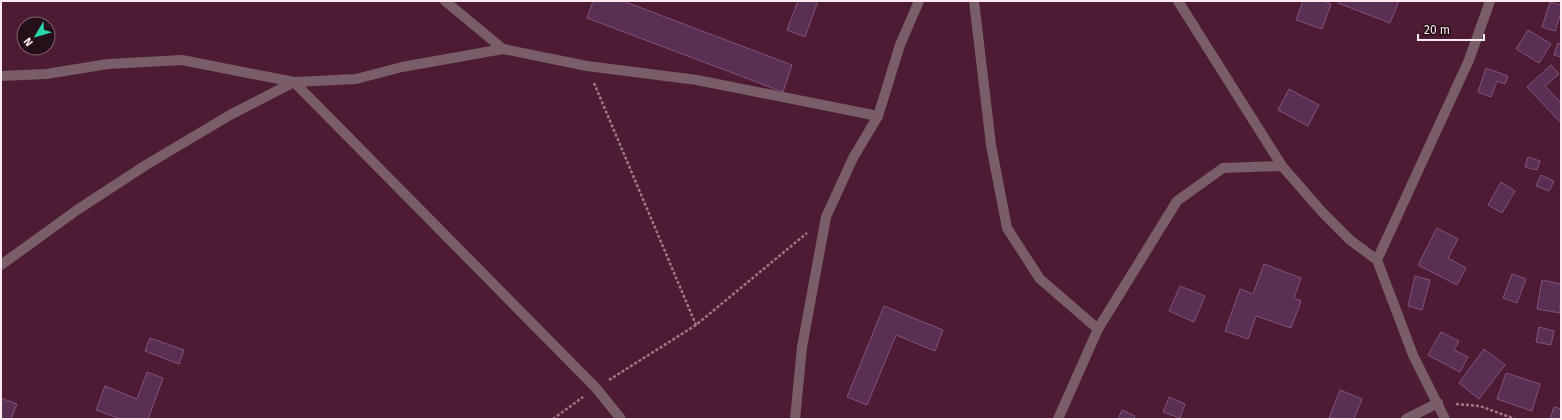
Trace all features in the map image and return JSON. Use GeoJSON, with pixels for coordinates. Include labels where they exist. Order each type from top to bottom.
{"type":"FeatureCollection","features":[{"type":"Feature","properties":{"kind":"street"},"geometry":{"type":"LineString","coordinates":[[445,1],[503,49]]}},
{"type":"Feature","properties":{"kind":"street"},"geometry":{"type":"LineString","coordinates":[[794,419],[802,347],[826,217],[853,158],[878,116],[900,45],[919,1]]}},
{"type":"Feature","properties":{"kind":"street"},"geometry":{"type":"LineString","coordinates":[[974,1],[991,145],[1007,228],[1040,279],[1098,329]]}},
{"type":"Feature","properties":{"kind":"street"},"geometry":{"type":"LineString","coordinates":[[1178,1],[1282,166],[1350,240],[1377,260],[1413,355],[1445,419]]}},
{"type":"Feature","properties":{"kind":"street"},"geometry":{"type":"LineString","coordinates":[[1377,260],[1469,60],[1490,1]]}},
{"type":"Feature","properties":{"kind":"street"},"geometry":{"type":"LineString","coordinates":[[1,76],[46,74],[108,64],[182,60],[294,82],[356,79],[402,67],[503,49],[587,66],[697,80],[878,116]]}},
{"type":"Feature","properties":{"kind":"street"},"geometry":{"type":"LineString","coordinates":[[1,265],[77,210],[146,165],[230,115],[294,82]]}},
{"type":"Feature","properties":{"kind":"street"},"geometry":{"type":"LineString","coordinates":[[294,82],[596,388],[621,419]]}},
{"type":"Feature","properties":{"kind":"street"},"geometry":{"type":"LineString","coordinates":[[1058,419],[1098,329],[1177,201],[1223,168],[1282,166]]}},
{"type":"Feature","properties":{"kind":"street"},"geometry":{"type":"LineString","coordinates":[[1406,419],[1438,403]]}},
{"type":"Feature","properties":{"kind":"path"},"geometry":{"type":"LineString","coordinates":[[587,66],[696,325]]}},
{"type":"Feature","properties":{"kind":"path"},"geometry":{"type":"LineString","coordinates":[[552,419],[596,388],[696,325],[826,217]]}},
{"type":"Feature","properties":{"kind":"path"},"geometry":{"type":"LineString","coordinates":[[1438,403],[1480,406],[1515,419]]}},
{"type":"Feature","properties":{"kind":"building"},"geometry":{"type":"Polygon","coordinates":[[[593,1],[623,1],[792,65],[783,92],[587,18],[593,1]]]}},
{"type":"Feature","properties":{"kind":"building"},"geometry":{"type":"Polygon","coordinates":[[[798,1],[818,1],[805,37],[787,30],[798,1]]]}},
{"type":"Feature","properties":{"kind":"building"},"geometry":{"type":"Polygon","coordinates":[[[1303,1],[1324,1],[1331,4],[1322,29],[1296,20],[1303,1]]]}},
{"type":"Feature","properties":{"kind":"building"},"geometry":{"type":"Polygon","coordinates":[[[1339,1],[1399,1],[1390,23],[1338,3],[1339,1]]]}},
{"type":"Feature","properties":{"kind":"building"},"geometry":{"type":"Polygon","coordinates":[[[1550,2],[1561,5],[1561,12],[1555,31],[1542,27],[1550,2]]]}},
{"type":"Feature","properties":{"kind":"building"},"geometry":{"type":"Polygon","coordinates":[[[1528,30],[1551,44],[1539,63],[1516,49],[1528,30]]]}},
{"type":"Feature","properties":{"kind":"building"},"geometry":{"type":"Polygon","coordinates":[[[1558,43],[1561,44],[1561,57],[1554,55],[1558,43]]]}},
{"type":"Feature","properties":{"kind":"building"},"geometry":{"type":"Polygon","coordinates":[[[1551,65],[1559,74],[1545,86],[1561,103],[1561,123],[1527,87],[1551,65]]]}},
{"type":"Feature","properties":{"kind":"building"},"geometry":{"type":"Polygon","coordinates":[[[1486,68],[1508,76],[1505,84],[1497,81],[1491,97],[1478,92],[1486,68]]]}},
{"type":"Feature","properties":{"kind":"building"},"geometry":{"type":"Polygon","coordinates":[[[1289,89],[1319,105],[1308,126],[1278,110],[1289,89]]]}},
{"type":"Feature","properties":{"kind":"building"},"geometry":{"type":"Polygon","coordinates":[[[1528,157],[1540,161],[1537,170],[1525,167],[1528,157]]]}},
{"type":"Feature","properties":{"kind":"building"},"geometry":{"type":"Polygon","coordinates":[[[1541,175],[1554,181],[1549,191],[1536,186],[1541,175]]]}},
{"type":"Feature","properties":{"kind":"building"},"geometry":{"type":"Polygon","coordinates":[[[1501,182],[1515,191],[1502,213],[1488,205],[1501,182]]]}},
{"type":"Feature","properties":{"kind":"building"},"geometry":{"type":"Polygon","coordinates":[[[1437,228],[1458,239],[1448,258],[1466,268],[1457,285],[1418,265],[1437,228]]]}},
{"type":"Feature","properties":{"kind":"building"},"geometry":{"type":"Polygon","coordinates":[[[1264,264],[1301,278],[1294,298],[1301,301],[1291,328],[1256,316],[1248,339],[1225,331],[1240,289],[1253,294],[1264,264]]]}},
{"type":"Feature","properties":{"kind":"building"},"geometry":{"type":"Polygon","coordinates":[[[1512,274],[1526,279],[1517,303],[1503,298],[1512,274]]]}},
{"type":"Feature","properties":{"kind":"building"},"geometry":{"type":"Polygon","coordinates":[[[1415,276],[1430,280],[1422,310],[1408,306],[1415,276]]]}},
{"type":"Feature","properties":{"kind":"building"},"geometry":{"type":"Polygon","coordinates":[[[1542,280],[1561,284],[1560,313],[1537,309],[1542,280]]]}},
{"type":"Feature","properties":{"kind":"building"},"geometry":{"type":"Polygon","coordinates":[[[1180,286],[1205,296],[1194,322],[1169,311],[1180,286]]]}},
{"type":"Feature","properties":{"kind":"building"},"geometry":{"type":"Polygon","coordinates":[[[884,306],[943,330],[935,351],[896,335],[867,405],[847,397],[884,306]]]}},
{"type":"Feature","properties":{"kind":"building"},"geometry":{"type":"Polygon","coordinates":[[[1539,327],[1554,331],[1551,345],[1536,342],[1539,327]]]}},
{"type":"Feature","properties":{"kind":"building"},"geometry":{"type":"Polygon","coordinates":[[[1441,332],[1459,341],[1454,350],[1468,357],[1460,372],[1428,355],[1441,332]]]}},
{"type":"Feature","properties":{"kind":"building"},"geometry":{"type":"Polygon","coordinates":[[[150,338],[184,350],[179,364],[145,351],[150,338]]]}},
{"type":"Feature","properties":{"kind":"building"},"geometry":{"type":"Polygon","coordinates":[[[1484,349],[1505,365],[1479,399],[1459,383],[1484,349]]]}},
{"type":"Feature","properties":{"kind":"building"},"geometry":{"type":"Polygon","coordinates":[[[147,372],[163,378],[148,419],[121,419],[96,410],[105,386],[137,399],[147,372]]]}},
{"type":"Feature","properties":{"kind":"building"},"geometry":{"type":"Polygon","coordinates":[[[1506,373],[1540,384],[1532,411],[1497,399],[1506,373]]]}},
{"type":"Feature","properties":{"kind":"building"},"geometry":{"type":"Polygon","coordinates":[[[1340,390],[1362,399],[1354,419],[1329,418],[1340,390]]]}},
{"type":"Feature","properties":{"kind":"building"},"geometry":{"type":"Polygon","coordinates":[[[1169,397],[1185,404],[1180,418],[1163,412],[1169,397]]]}},
{"type":"Feature","properties":{"kind":"building"},"geometry":{"type":"Polygon","coordinates":[[[1,398],[17,404],[11,419],[1,419],[1,398]]]}},
{"type":"Feature","properties":{"kind":"building"},"geometry":{"type":"Polygon","coordinates":[[[1554,407],[1561,409],[1561,419],[1550,419],[1554,407]]]}},
{"type":"Feature","properties":{"kind":"building"},"geometry":{"type":"Polygon","coordinates":[[[1122,410],[1135,416],[1134,419],[1118,419],[1122,410]]]}}]}
